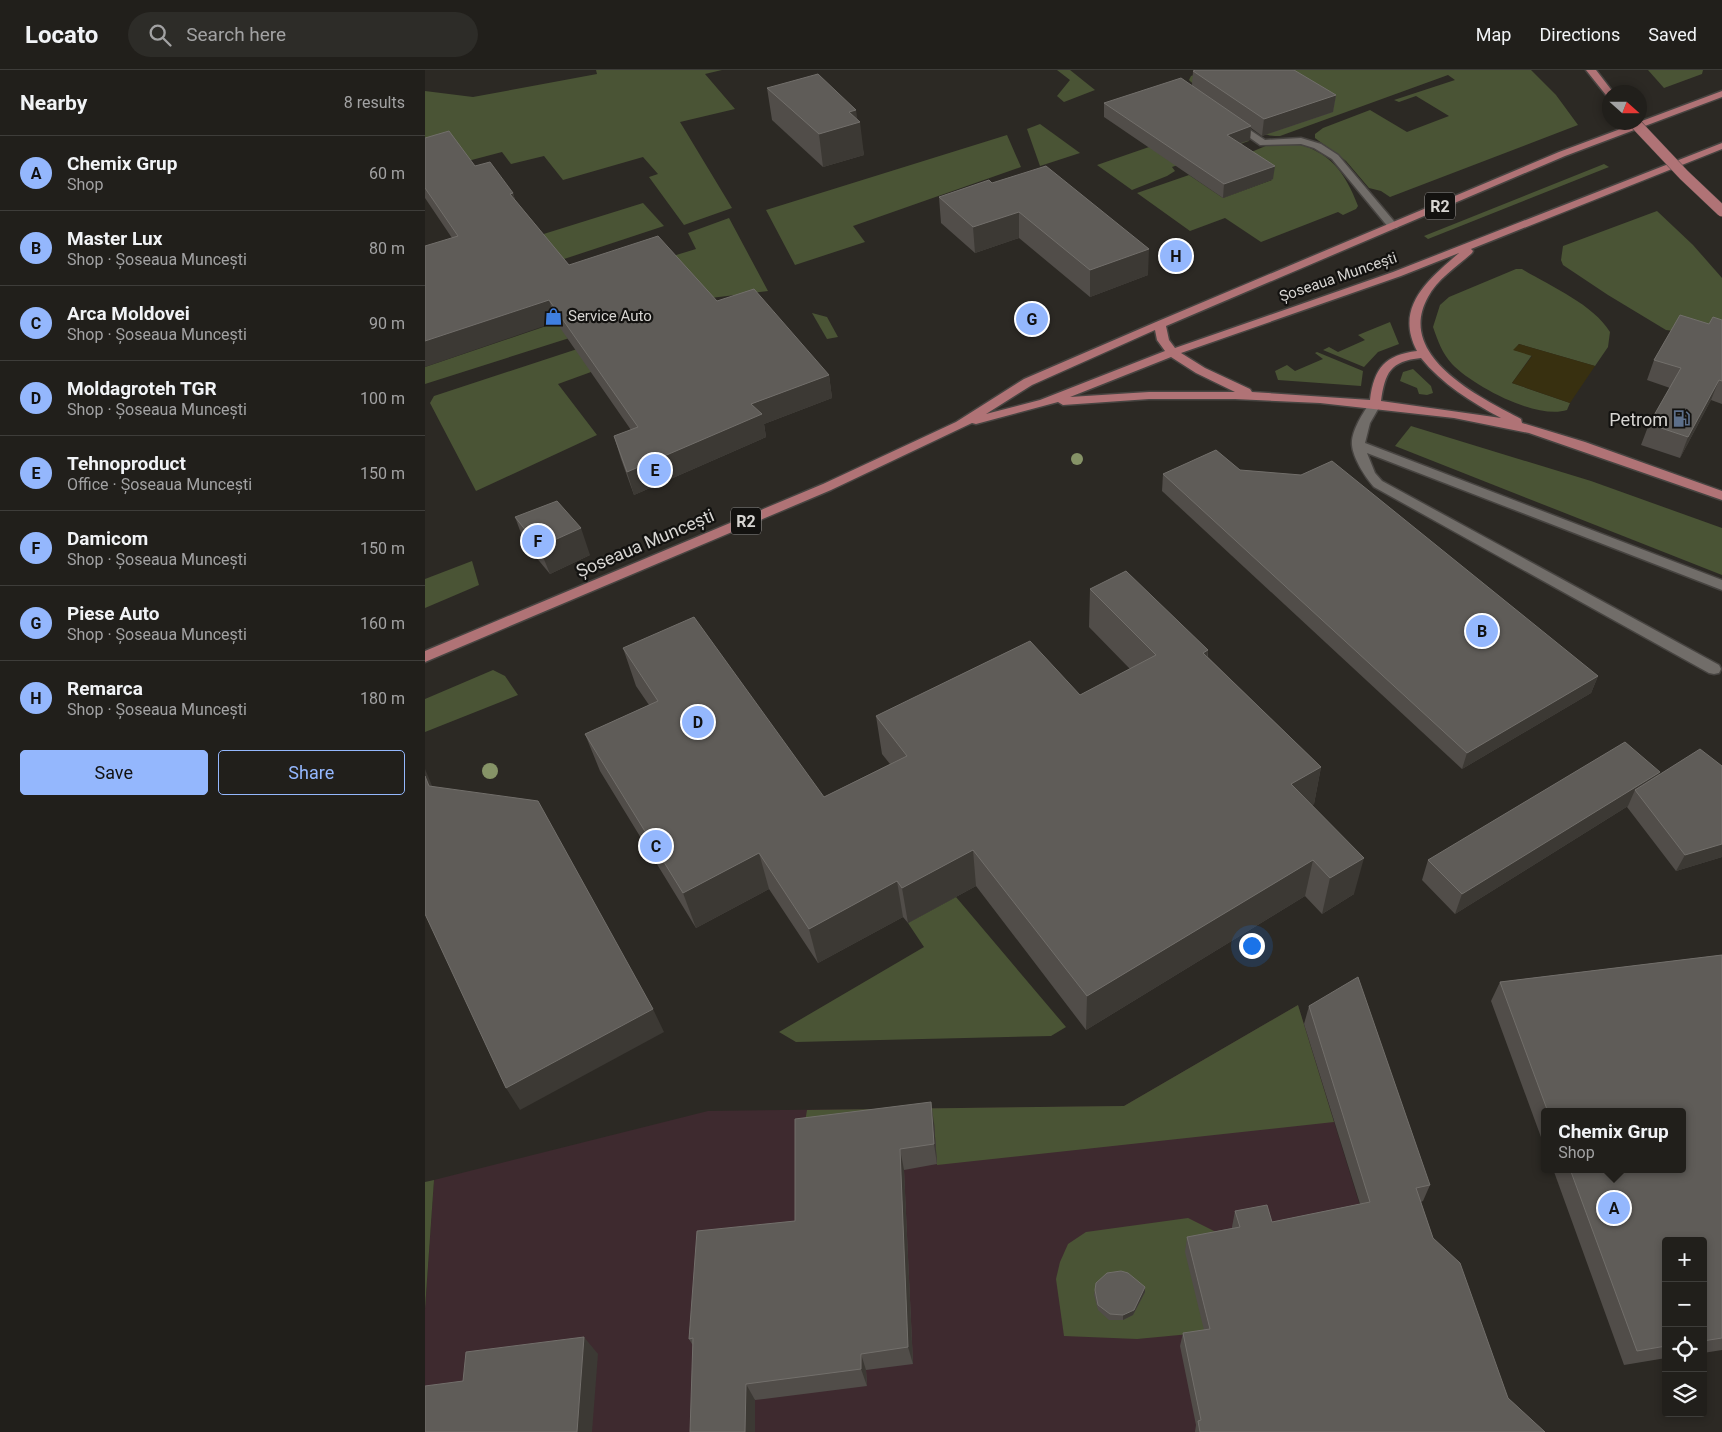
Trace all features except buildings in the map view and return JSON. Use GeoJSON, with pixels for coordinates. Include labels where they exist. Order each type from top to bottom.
{"type":"FeatureCollection","features":[{"type":"Feature","properties":{"kind":"main road"},"geometry":{"type":"LineString","coordinates":[[1591,70],[1603,85]]}},
{"type":"Feature","properties":{"kind":"main road","name":"Șoseaua Muncești"},"geometry":{"type":"LineString","coordinates":[[425,656],[827,487],[960,424],[1028,382],[1160,324],[1562,154],[1722,94]]}},
{"type":"Feature","properties":{"kind":"main road"},"geometry":{"type":"LineString","coordinates":[[1642,130],[1684,175],[1722,211]]}},
{"type":"Feature","properties":{"kind":"main road","name":"Șoseaua Muncești"},"geometry":{"type":"LineString","coordinates":[[960,424],[1043,403],[1173,352],[1472,246],[1722,146]]}},
{"type":"Feature","properties":{"kind":"main road"},"geometry":{"type":"LineString","coordinates":[[1472,246],[1422,297],[1415,317],[1416,337],[1423,354],[1442,375],[1469,396],[1532,430]]}},
{"type":"Feature","properties":{"kind":"main road"},"geometry":{"type":"LineString","coordinates":[[1160,324],[1163,340],[1173,352],[1204,372],[1257,396]]}},
{"type":"Feature","properties":{"kind":"main road"},"geometry":{"type":"LineString","coordinates":[[1375,404],[1379,378],[1385,366],[1395,359],[1423,354]]}},
{"type":"Feature","properties":{"kind":"main road"},"geometry":{"type":"LineString","coordinates":[[1043,403],[1123,395],[1188,393],[1375,404],[1470,417],[1532,430],[1722,496]]}},
{"type":"Feature","properties":{"kind":"lane","name":"Șoseaua Muncești"},"geometry":{"type":"LineString","coordinates":[[1226,117],[1263,143],[1291,138],[1310,142],[1326,149],[1335,157],[1393,226]]}},
{"type":"Feature","properties":{"kind":"lane"},"geometry":{"type":"LineString","coordinates":[[1375,404],[1363,424],[1358,445],[1369,474],[1378,484],[1714,669]]}},
{"type":"Feature","properties":{"kind":"lane"},"geometry":{"type":"LineString","coordinates":[[1358,445],[1722,585]]}},
{"type":"Feature","properties":{"kind":"shaded area"},"geometry":{"type":"Polygon","coordinates":[[[1298,1005],[1430,1432],[425,1432],[425,1309],[434,1180],[708,1111],[1124,1106],[1298,1005]]]}},
{"type":"Feature","properties":{"kind":"green space"},"geometry":{"type":"Polygon","coordinates":[[[596,70],[722,70],[705,74],[735,109],[680,122],[732,208],[684,225],[649,177],[658,174],[643,157],[563,180],[544,156],[511,164],[502,152],[464,162],[425,161],[425,91],[473,97],[597,74],[596,70]]]}},
{"type":"Feature","properties":{"kind":"green space"},"geometry":{"type":"Polygon","coordinates":[[[1057,70],[1070,70],[1095,90],[1064,102],[1057,96],[1070,80],[1057,70]]]}},
{"type":"Feature","properties":{"kind":"green space"},"geometry":{"type":"Polygon","coordinates":[[[1206,70],[1531,70],[1556,95],[1578,125],[1390,197],[1381,191],[1369,188],[1346,161],[1315,138],[1315,134],[1323,128],[1370,110],[1407,132],[1449,116],[1416,96],[1399,102],[1394,100],[1455,80],[1448,75],[1277,136],[1261,132],[1214,100],[1189,80],[1191,76],[1206,70]]]}},
{"type":"Feature","properties":{"kind":"green space"},"geometry":{"type":"Polygon","coordinates":[[[1648,70],[1703,70],[1702,74],[1664,88],[1648,70]]]}},
{"type":"Feature","properties":{"kind":"green space"},"geometry":{"type":"Polygon","coordinates":[[[1040,124],[1080,153],[1040,166],[1027,129],[1040,124]]]}},
{"type":"Feature","properties":{"kind":"green space"},"geometry":{"type":"Polygon","coordinates":[[[1229,127],[1249,141],[1172,167],[1175,171],[1167,176],[1132,190],[1097,165],[1149,147],[1229,127]]]}},
{"type":"Feature","properties":{"kind":"green space"},"geometry":{"type":"Polygon","coordinates":[[[1007,135],[1021,167],[853,226],[865,242],[795,265],[766,210],[1007,135]]]}},
{"type":"Feature","properties":{"kind":"green space"},"geometry":{"type":"Polygon","coordinates":[[[1293,143],[1317,151],[1334,165],[1348,183],[1358,206],[1356,209],[1343,215],[1338,212],[1261,242],[1225,218],[1190,231],[1137,193],[1189,175],[1223,198],[1272,180],[1244,155],[1268,145],[1293,143]]]}},
{"type":"Feature","properties":{"kind":"green space"},"geometry":{"type":"Polygon","coordinates":[[[1604,164],[1609,167],[1428,239],[1424,236],[1604,164]]]}},
{"type":"Feature","properties":{"kind":"green space"},"geometry":{"type":"Polygon","coordinates":[[[643,203],[664,226],[555,262],[534,237],[643,203]]]}},
{"type":"Feature","properties":{"kind":"green space"},"geometry":{"type":"Polygon","coordinates":[[[1657,211],[1693,245],[1722,278],[1722,337],[1666,330],[1563,265],[1561,260],[1563,246],[1657,211]]]}},
{"type":"Feature","properties":{"kind":"green space"},"geometry":{"type":"Polygon","coordinates":[[[729,218],[768,291],[686,301],[425,384],[425,367],[682,280],[663,259],[696,249],[688,233],[729,218]]]}},
{"type":"Feature","properties":{"kind":"green space"},"geometry":{"type":"Polygon","coordinates":[[[1516,269],[1522,269],[1582,304],[1610,332],[1608,347],[1595,366],[1519,344],[1514,350],[1532,355],[1512,383],[1570,403],[1567,410],[1554,412],[1523,406],[1475,382],[1452,364],[1443,351],[1433,327],[1440,305],[1449,297],[1516,269]]]}},
{"type":"Feature","properties":{"kind":"green space"},"geometry":{"type":"Polygon","coordinates":[[[812,313],[827,317],[838,337],[827,339],[812,313]]]}},
{"type":"Feature","properties":{"kind":"green space"},"geometry":{"type":"Polygon","coordinates":[[[1390,322],[1399,344],[1378,352],[1364,367],[1323,350],[1329,347],[1338,352],[1365,340],[1358,335],[1390,322]]]}},
{"type":"Feature","properties":{"kind":"green space"},"geometry":{"type":"Polygon","coordinates":[[[629,332],[591,372],[558,384],[597,435],[476,491],[430,403],[434,396],[629,332]]]}},
{"type":"Feature","properties":{"kind":"green space"},"geometry":{"type":"Polygon","coordinates":[[[1317,352],[1363,371],[1361,386],[1278,380],[1275,371],[1287,365],[1295,371],[1323,359],[1315,353],[1317,352]]]}},
{"type":"Feature","properties":{"kind":"green space"},"geometry":{"type":"Polygon","coordinates":[[[1413,369],[1431,386],[1433,393],[1427,395],[1419,394],[1417,388],[1400,381],[1403,372],[1413,369]]]}},
{"type":"Feature","properties":{"kind":"green space"},"geometry":{"type":"Polygon","coordinates":[[[1411,426],[1591,481],[1722,528],[1722,575],[1395,446],[1411,426]]]}},
{"type":"Feature","properties":{"kind":"green space"},"geometry":{"type":"Polygon","coordinates":[[[472,561],[479,585],[425,608],[425,579],[472,561]]]}},
{"type":"Feature","properties":{"kind":"green space"},"geometry":{"type":"Polygon","coordinates":[[[493,670],[505,676],[518,695],[425,732],[425,699],[493,670]]]}},
{"type":"Feature","properties":{"kind":"green space"},"geometry":{"type":"Polygon","coordinates":[[[956,897],[1066,1027],[1051,1036],[796,1042],[779,1032],[924,947],[908,923],[956,897]]]}},
{"type":"Feature","properties":{"kind":"green space"},"geometry":{"type":"Polygon","coordinates":[[[1298,1005],[1334,1122],[937,1165],[934,1123],[802,1140],[807,1110],[1124,1106],[1298,1005]]]}},
{"type":"Feature","properties":{"kind":"green space"},"geometry":{"type":"Polygon","coordinates":[[[434,1180],[425,1309],[425,1182],[434,1180]]]}},
{"type":"Feature","properties":{"kind":"green space"},"geometry":{"type":"Polygon","coordinates":[[[1188,1218],[1236,1242],[1243,1329],[1137,1339],[1064,1336],[1056,1279],[1060,1262],[1068,1244],[1086,1232],[1188,1218]]]}},
{"type":"Feature","properties":{"kind":"sand"},"geometry":{"type":"Polygon","coordinates":[[[1519,344],[1595,366],[1570,403],[1512,383],[1532,356],[1513,350],[1519,344]]]}},
{"type":"Feature","properties":{"kind":"place","name":"Remarca"},"geometry":{"type":"Point","coordinates":[1176,256]}},
{"type":"Feature","properties":{"kind":"place","name":"Service Auto"},"geometry":{"type":"Point","coordinates":[554,316]}},
{"type":"Feature","properties":{"kind":"place","name":"Piese Auto"},"geometry":{"type":"Point","coordinates":[1032,319]}},
{"type":"Feature","properties":{"kind":"place","name":"Petrom"},"geometry":{"type":"Point","coordinates":[1682,419]}},
{"type":"Feature","properties":{"kind":"place","name":"Tehnoproduct"},"geometry":{"type":"Point","coordinates":[655,470]}},
{"type":"Feature","properties":{"kind":"place","name":"Damicom"},"geometry":{"type":"Point","coordinates":[538,541]}},
{"type":"Feature","properties":{"kind":"place","name":"Master Lux"},"geometry":{"type":"Point","coordinates":[1482,631]}},
{"type":"Feature","properties":{"kind":"place","name":"Moldagroteh TGR"},"geometry":{"type":"Point","coordinates":[698,722]}},
{"type":"Feature","properties":{"kind":"place","name":"Arca Moldovei"},"geometry":{"type":"Point","coordinates":[656,846]}},
{"type":"Feature","properties":{"kind":"place","name":"Chemix Grup"},"geometry":{"type":"Point","coordinates":[1614,1208]}}]}
